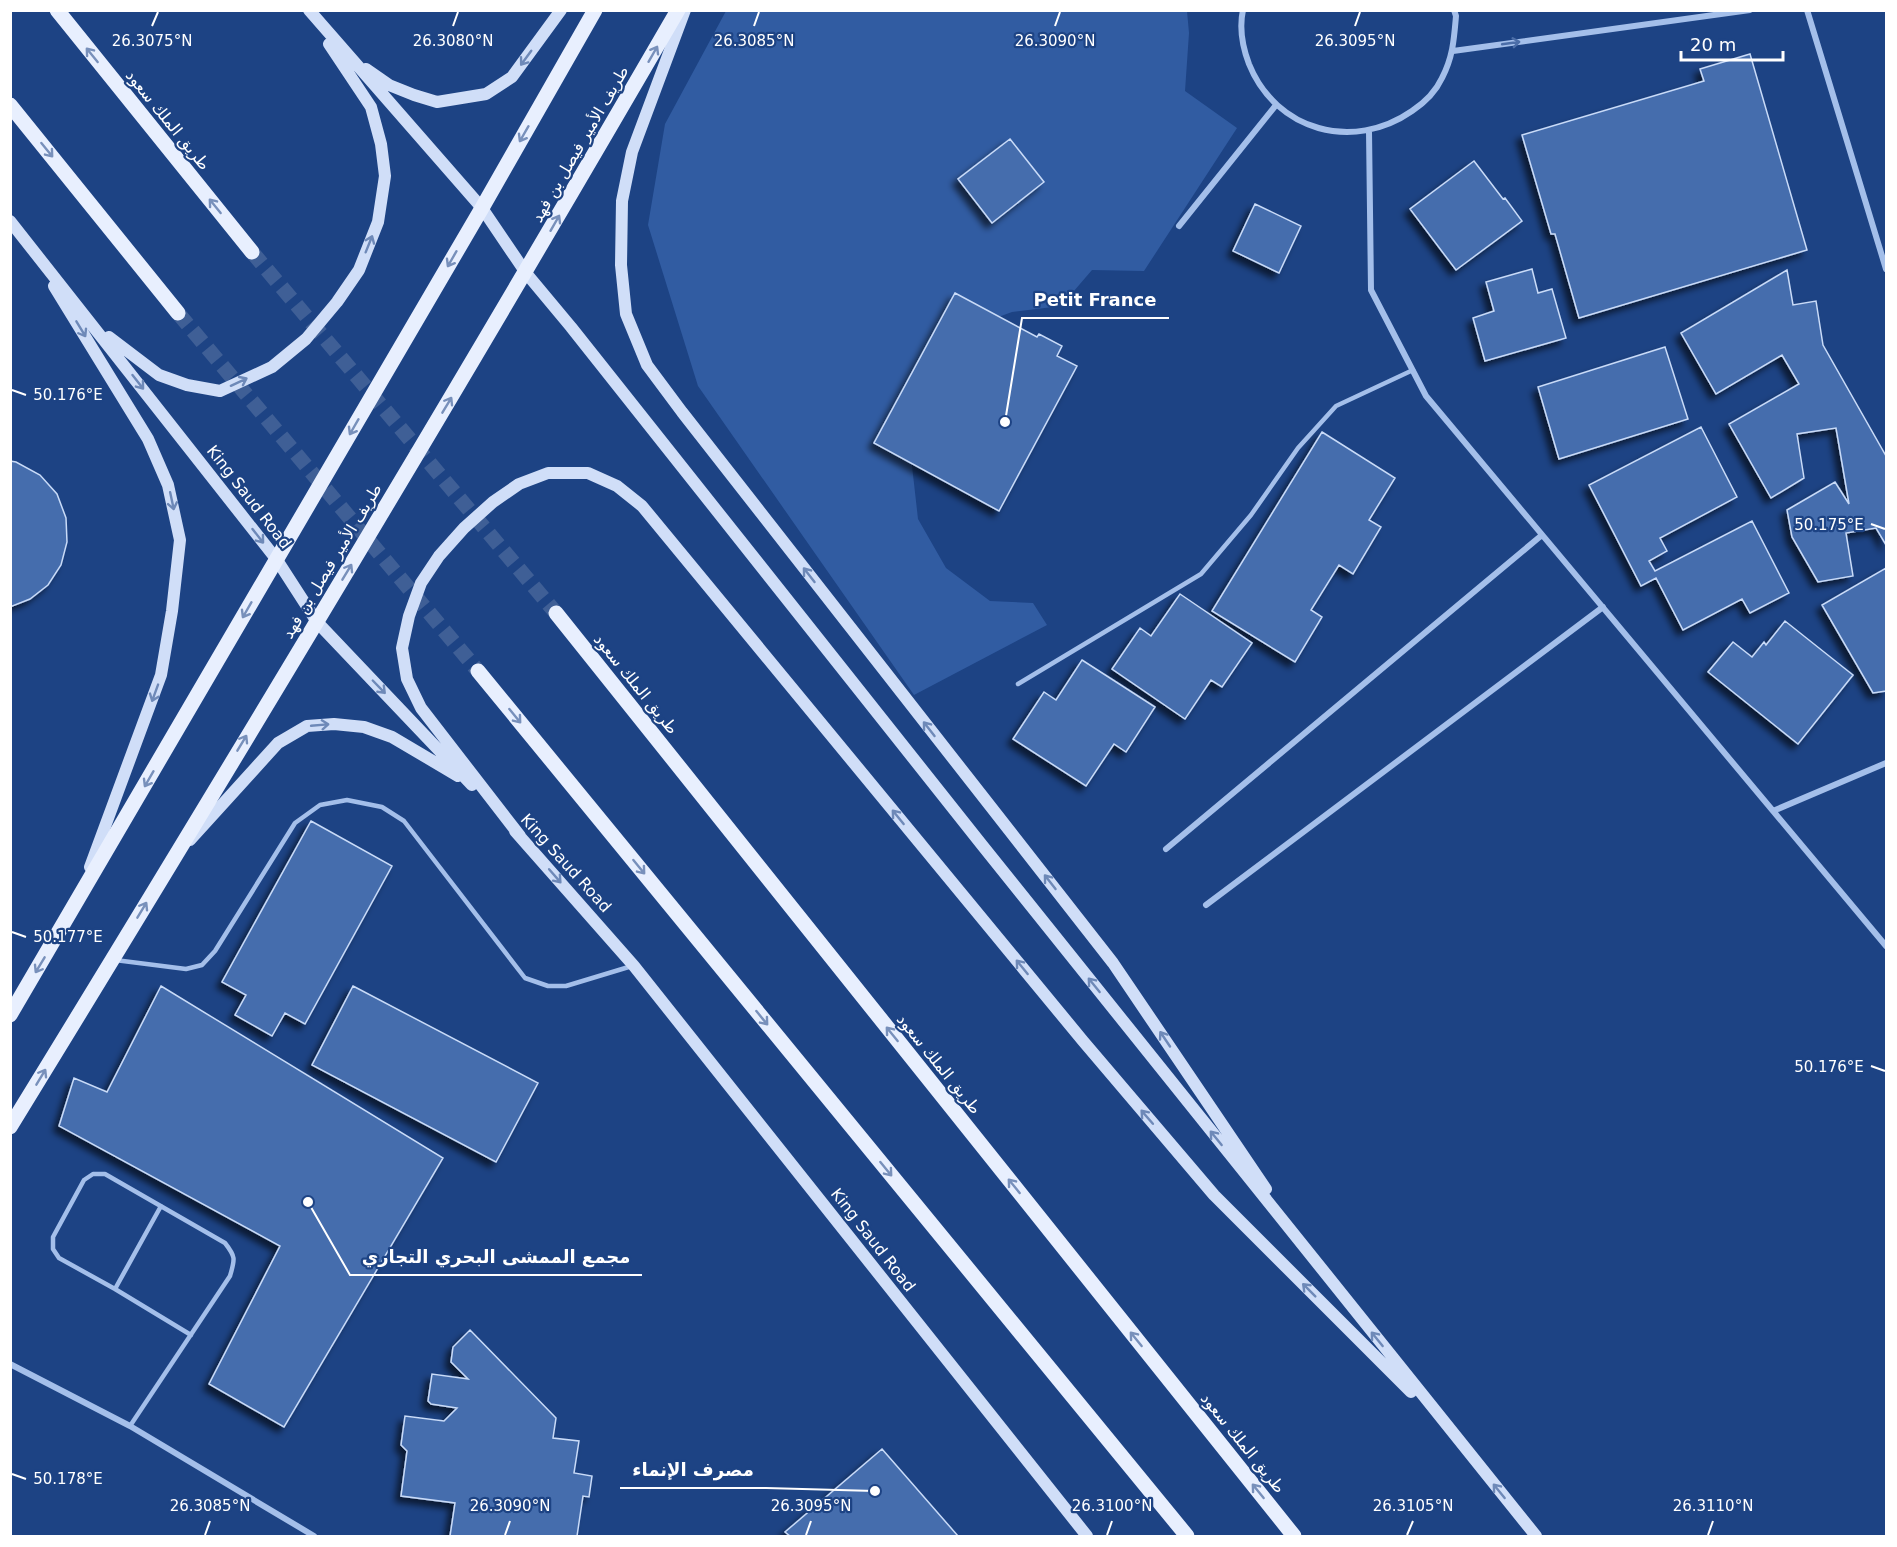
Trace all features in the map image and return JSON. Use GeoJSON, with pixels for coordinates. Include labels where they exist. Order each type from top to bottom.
{"type":"FeatureCollection","features":[{"type":"Feature","properties":{"kind":"main road","name":"طريق الملك سعود"},"geometry":{"type":"LineString","coordinates":[[57,10],[252,252]]}},
{"type":"Feature","properties":{"kind":"main road"},"geometry":{"type":"LineString","coordinates":[[308,10],[482,208],[526,273],[1536,1536]]}},
{"type":"Feature","properties":{"kind":"main road"},"geometry":{"type":"LineString","coordinates":[[96,328],[159,375],[187,385],[220,391],[272,367],[306,339],[337,302],[359,270],[378,222],[385,176],[381,144],[371,107],[308,10]]}},
{"type":"Feature","properties":{"kind":"main road"},"geometry":{"type":"LineString","coordinates":[[352,60],[389,85],[437,102],[486,94],[512,77],[561,10]]}},
{"type":"Feature","properties":{"kind":"main road"},"geometry":{"type":"LineString","coordinates":[[10,1016],[78,903],[595,10]]}},
{"type":"Feature","properties":{"kind":"main road","name":"طريف الأمير فيصل بن فهد"},"geometry":{"type":"LineString","coordinates":[[10,1127],[526,273],[678,10]]}},
{"type":"Feature","properties":{"kind":"main road"},"geometry":{"type":"LineString","coordinates":[[685,10],[632,152],[622,201],[621,265],[626,314],[647,365],[1113,963],[1315,1262]]}},
{"type":"Feature","properties":{"kind":"main road"},"geometry":{"type":"LineString","coordinates":[[10,105],[178,313]]}},
{"type":"Feature","properties":{"kind":"main road","name":"King Saud Road"},"geometry":{"type":"LineString","coordinates":[[10,221],[277,560],[317,622],[520,836],[634,966],[1086,1536]]}},
{"type":"Feature","properties":{"kind":"main road"},"geometry":{"type":"LineString","coordinates":[[29,243],[148,439],[168,485],[180,540],[161,675],[78,903]]}},
{"type":"Feature","properties":{"kind":"main road"},"geometry":{"type":"LineString","coordinates":[[520,836],[421,708],[407,679],[402,648],[409,616],[421,583],[439,556],[464,528],[493,502],[519,484],[548,473],[588,473],[617,486],[642,506],[1083,1041],[1214,1195],[1454,1436]]}},
{"type":"Feature","properties":{"kind":"main road","name":"طريق الملك سعود"},"geometry":{"type":"LineString","coordinates":[[556,613],[1294,1536]]}},
{"type":"Feature","properties":{"kind":"main road"},"geometry":{"type":"LineString","coordinates":[[478,671],[1186,1536]]}},
{"type":"Feature","properties":{"kind":"main road"},"geometry":{"type":"LineString","coordinates":[[172,861],[278,743],[307,726],[334,724],[364,727],[392,737],[470,783]]}},
{"type":"Feature","properties":{"kind":"street"},"geometry":{"type":"LineString","coordinates":[[1243,10],[1243,48],[1255,79],[1276,105],[1304,124],[1336,132],[1369,131],[1398,121],[1423,104],[1442,80],[1453,51],[1456,16],[1454,10]]}},
{"type":"Feature","properties":{"kind":"street"},"geometry":{"type":"LineString","coordinates":[[1453,51],[1750,10]]}},
{"type":"Feature","properties":{"kind":"street"},"geometry":{"type":"LineString","coordinates":[[1807,10],[1887,269]]}},
{"type":"Feature","properties":{"kind":"street"},"geometry":{"type":"LineString","coordinates":[[1179,226],[1276,105]]}},
{"type":"Feature","properties":{"kind":"street"},"geometry":{"type":"LineString","coordinates":[[1369,131],[1371,290],[1426,396],[1887,946]]}},
{"type":"Feature","properties":{"kind":"street"},"geometry":{"type":"LineString","coordinates":[[1166,849],[1542,535]]}},
{"type":"Feature","properties":{"kind":"street"},"geometry":{"type":"LineString","coordinates":[[1206,905],[1603,607]]}},
{"type":"Feature","properties":{"kind":"street"},"geometry":{"type":"LineString","coordinates":[[1773,811],[1887,763]]}},
{"type":"Feature","properties":{"kind":"street"},"geometry":{"type":"LineString","coordinates":[[10,1364],[130,1426],[314,1536]]}},
{"type":"Feature","properties":{"kind":"lane"},"geometry":{"type":"LineString","coordinates":[[1018,684],[1200,573],[1251,515],[1298,448],[1336,406],[1413,370]]}},
{"type":"Feature","properties":{"kind":"lane"},"geometry":{"type":"LineString","coordinates":[[113,960],[186,969],[202,965],[215,951],[295,824],[320,805],[347,800],[382,807],[404,821],[525,978],[548,986],[566,986],[634,966]]}},
{"type":"Feature","properties":{"kind":"lane"},"geometry":{"type":"LineString","coordinates":[[130,1426],[191,1335],[230,1276],[235,1260],[225,1243],[105,1174],[93,1174],[84,1180],[53,1237],[52,1249],[60,1258],[191,1335]]}},
{"type":"Feature","properties":{"kind":"lane"},"geometry":{"type":"LineString","coordinates":[[115,1289],[161,1206]]}},
{"type":"Feature","properties":{"kind":"shaded area"},"geometry":{"type":"Polygon","coordinates":[[[726,11],[1187,11],[1189,33],[1185,91],[1237,128],[1144,271],[1092,270],[1061,306],[1012,312],[971,327],[910,448],[918,519],[946,568],[990,601],[1033,603],[1047,625],[914,695],[698,386],[648,225],[665,124],[726,11]]]}},
{"type":"Feature","properties":{"kind":"building"},"geometry":{"type":"Polygon","coordinates":[[[1750,54],[1807,250],[1579,318],[1555,234],[1551,234],[1522,135],[1704,81],[1700,69],[1750,54]]]}},
{"type":"Feature","properties":{"kind":"building"},"geometry":{"type":"Polygon","coordinates":[[[1010,139],[1044,182],[992,223],[958,179],[1010,139]]]}},
{"type":"Feature","properties":{"kind":"building"},"geometry":{"type":"Polygon","coordinates":[[[1474,161],[1522,221],[1456,270],[1410,209],[1474,161]]]}},
{"type":"Feature","properties":{"kind":"building"},"geometry":{"type":"Polygon","coordinates":[[[1255,204],[1301,226],[1279,273],[1233,251],[1255,204]]]}},
{"type":"Feature","properties":{"kind":"building"},"geometry":{"type":"Polygon","coordinates":[[[1532,269],[1538,293],[1552,289],[1566,338],[1485,361],[1473,318],[1494,311],[1486,282],[1532,269]]]}},
{"type":"Feature","properties":{"kind":"building"},"geometry":{"type":"Polygon","coordinates":[[[1787,270],[1793,305],[1816,301],[1823,345],[1886,456],[1886,545],[1876,528],[1846,533],[1853,576],[1818,582],[1792,537],[1787,510],[1835,482],[1849,504],[1836,428],[1797,434],[1804,478],[1771,498],[1729,424],[1799,384],[1782,355],[1716,394],[1681,333],[1787,270]]]}},
{"type":"Feature","properties":{"kind":"building"},"geometry":{"type":"Polygon","coordinates":[[[955,293],[1037,337],[1039,334],[1062,346],[1057,356],[1077,366],[999,511],[874,443],[955,293]]]}},
{"type":"Feature","properties":{"kind":"building"},"geometry":{"type":"Polygon","coordinates":[[[1665,347],[1688,419],[1559,459],[1538,387],[1665,347]]]}},
{"type":"Feature","properties":{"kind":"building"},"geometry":{"type":"Polygon","coordinates":[[[1701,427],[1737,497],[1660,538],[1667,551],[1649,561],[1655,571],[1752,521],[1789,593],[1750,613],[1742,599],[1683,630],[1656,578],[1641,586],[1589,485],[1701,427]]]}},
{"type":"Feature","properties":{"kind":"building"},"geometry":{"type":"Polygon","coordinates":[[[1322,432],[1395,478],[1369,520],[1381,527],[1353,574],[1339,565],[1311,610],[1322,617],[1295,662],[1212,611],[1322,432]]]}},
{"type":"Feature","properties":{"kind":"building"},"geometry":{"type":"Polygon","coordinates":[[[10,461],[40,475],[57,494],[66,518],[67,542],[61,565],[48,585],[30,599],[10,607],[10,461]]]}},
{"type":"Feature","properties":{"kind":"building"},"geometry":{"type":"Polygon","coordinates":[[[1886,568],[1886,691],[1873,693],[1822,605],[1886,568]]]}},
{"type":"Feature","properties":{"kind":"building"},"geometry":{"type":"Polygon","coordinates":[[[1180,594],[1252,643],[1222,687],[1211,680],[1185,719],[1112,669],[1140,628],[1151,636],[1180,594]]]}},
{"type":"Feature","properties":{"kind":"building"},"geometry":{"type":"Polygon","coordinates":[[[1785,621],[1853,675],[1798,744],[1708,672],[1733,642],[1752,657],[1764,642],[1766,645],[1785,621]]]}},
{"type":"Feature","properties":{"kind":"building"},"geometry":{"type":"Polygon","coordinates":[[[1082,660],[1155,707],[1126,752],[1114,744],[1086,786],[1013,739],[1044,692],[1056,700],[1082,660]]]}},
{"type":"Feature","properties":{"kind":"building"},"geometry":{"type":"Polygon","coordinates":[[[311,821],[392,866],[305,1024],[285,1013],[272,1036],[235,1015],[246,995],[222,982],[311,821]]]}},
{"type":"Feature","properties":{"kind":"building"},"geometry":{"type":"Polygon","coordinates":[[[161,986],[443,1158],[284,1427],[209,1384],[280,1246],[59,1126],[74,1078],[107,1092],[161,986]]]}},
{"type":"Feature","properties":{"kind":"building"},"geometry":{"type":"Polygon","coordinates":[[[353,986],[538,1083],[496,1162],[312,1065],[353,986]]]}},
{"type":"Feature","properties":{"kind":"building"},"geometry":{"type":"Polygon","coordinates":[[[470,1330],[556,1418],[553,1438],[579,1441],[574,1473],[592,1476],[589,1497],[583,1496],[577,1536],[450,1536],[455,1503],[401,1496],[407,1451],[401,1445],[405,1416],[444,1421],[457,1408],[431,1404],[428,1401],[432,1374],[468,1379],[451,1362],[453,1347],[470,1330]]]}},
{"type":"Feature","properties":{"kind":"building"},"geometry":{"type":"Polygon","coordinates":[[[882,1449],[958,1536],[790,1536],[785,1532],[882,1449]]]}},
{"type":"Feature","properties":{"kind":"tunnel"},"geometry":{"type":"LineString","coordinates":[[252,252],[556,613]]}},
{"type":"Feature","properties":{"kind":"tunnel"},"geometry":{"type":"LineString","coordinates":[[178,313],[478,671]]}},
{"type":"Feature","properties":{"kind":"place","name":"Petit France"},"geometry":{"type":"Point","coordinates":[1005,422]}},
{"type":"Feature","properties":{"kind":"place","name":"مجمع الممشى البحري التجاري"},"geometry":{"type":"Point","coordinates":[308,1202]}},
{"type":"Feature","properties":{"kind":"place","name":"مصرف الإنماء"},"geometry":{"type":"Point","coordinates":[875,1491]}}]}
